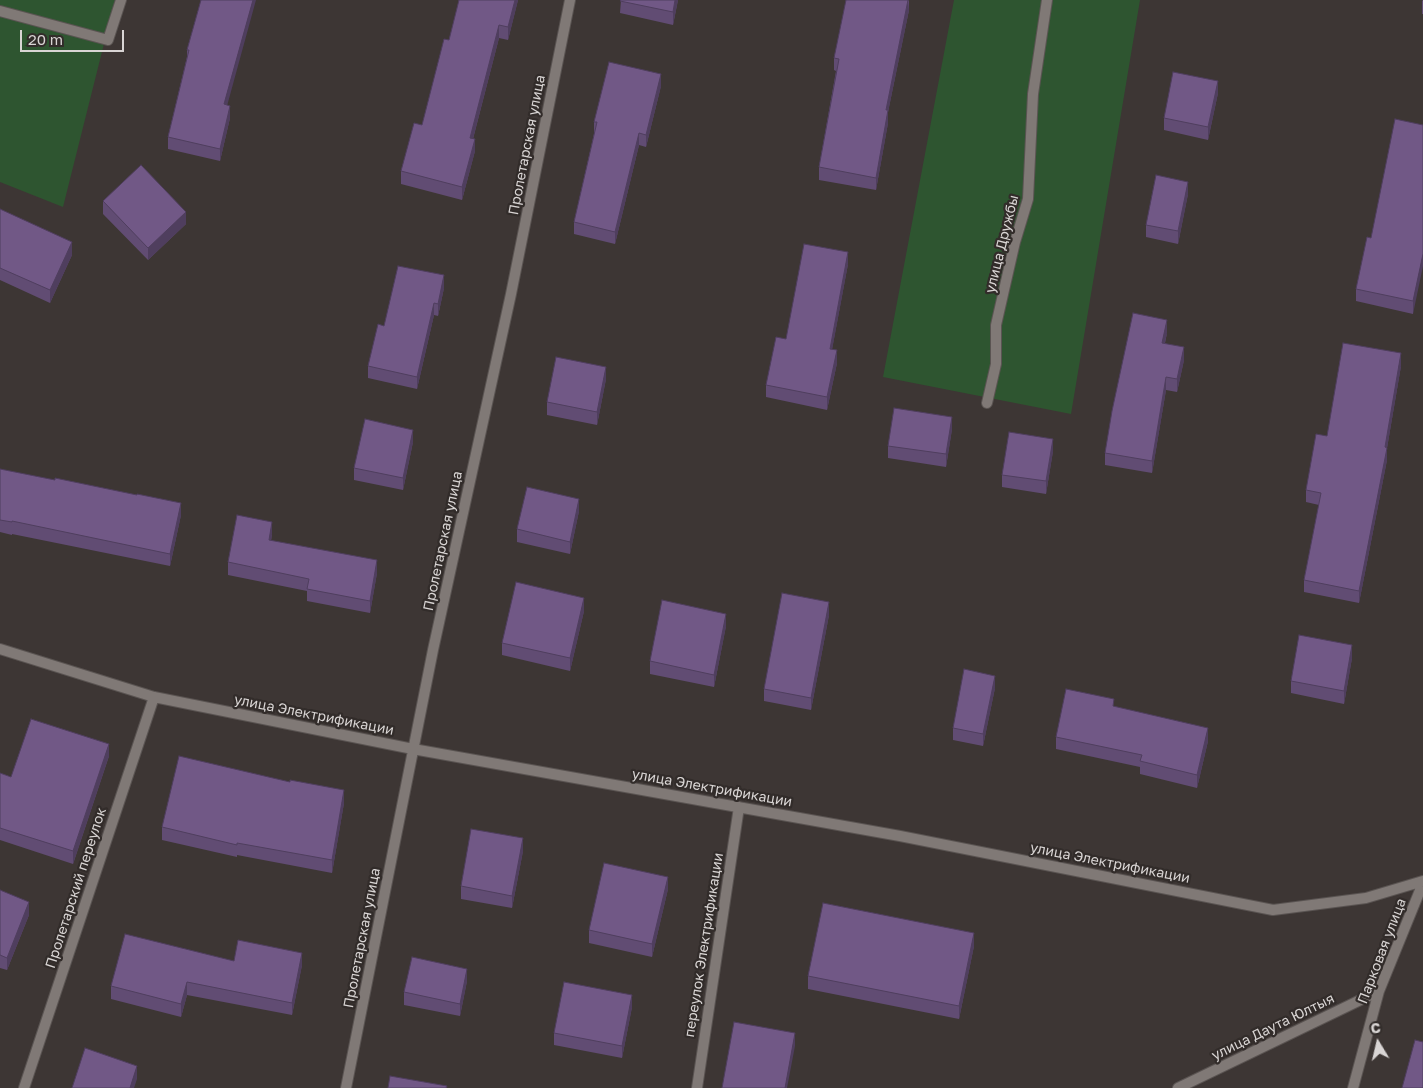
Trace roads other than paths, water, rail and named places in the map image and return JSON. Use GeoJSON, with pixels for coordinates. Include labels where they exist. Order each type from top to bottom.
{"type":"FeatureCollection","features":[{"type":"Feature","properties":{"kind":"street"},"geometry":{"type":"LineString","coordinates":[[0,11],[108,40],[121,0]]}},
{"type":"Feature","properties":{"kind":"street","name":"Пролетарская улица"},"geometry":{"type":"LineString","coordinates":[[346,1088],[433,650],[511,294],[570,0]]}},
{"type":"Feature","properties":{"kind":"street","name":"улица Дружбы"},"geometry":{"type":"LineString","coordinates":[[987,403],[996,364],[996,324],[1015,242],[1028,199],[1033,94],[1047,0]]}},
{"type":"Feature","properties":{"kind":"street","name":"улица Электрификации"},"geometry":{"type":"LineString","coordinates":[[0,649],[154,697],[413,749],[900,836],[1274,910],[1366,898],[1423,882]]}},
{"type":"Feature","properties":{"kind":"street","name":"Пролетарский переулок"},"geometry":{"type":"LineString","coordinates":[[24,1088],[154,697]]}},
{"type":"Feature","properties":{"kind":"street","name":"переулок Электрификации"},"geometry":{"type":"LineString","coordinates":[[697,1088],[739,807]]}},
{"type":"Feature","properties":{"kind":"street","name":"Парковая улица"},"geometry":{"type":"LineString","coordinates":[[1353,1088],[1379,991],[1423,882]]}},
{"type":"Feature","properties":{"kind":"street","name":"улица Даута Юлтыя"},"geometry":{"type":"LineString","coordinates":[[1178,1088],[1379,991]]}}]}
